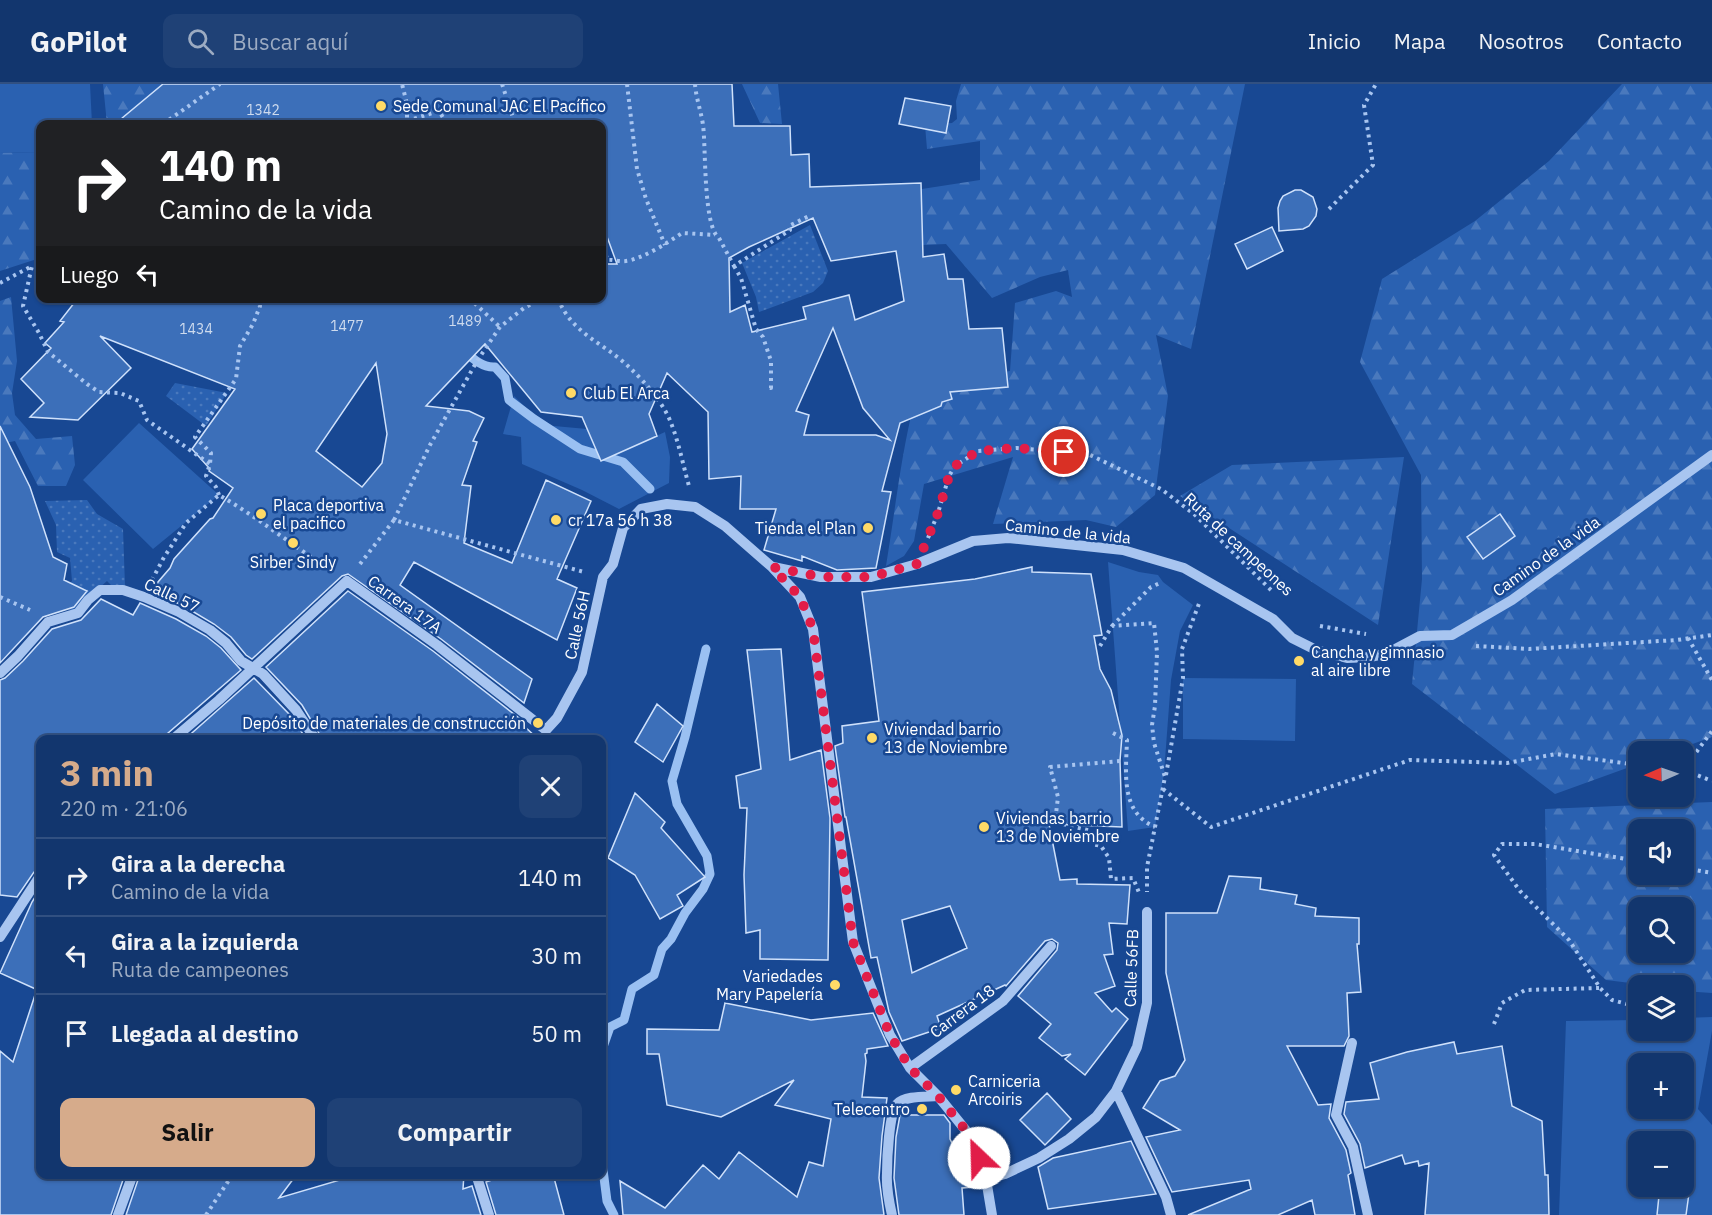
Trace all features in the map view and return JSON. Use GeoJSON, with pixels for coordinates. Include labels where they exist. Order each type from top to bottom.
{"type":"FeatureCollection","features":[{"type":"Feature","properties":{"kind":"street","name":"Camino de la vida"},"geometry":{"type":"LineString","coordinates":[[772,567],[821,577],[871,577],[917,564],[973,541],[1008,537],[1123,550],[1184,568],[1273,619],[1292,638],[1316,650],[1347,658],[1370,657],[1388,652],[1420,636],[1452,635],[1512,600],[1712,455]]}},
{"type":"Feature","properties":{"kind":"street","name":"Calle 56H"},"geometry":{"type":"LineString","coordinates":[[546,730],[557,718],[582,672],[603,577],[613,564],[623,528],[641,509],[667,504],[694,507],[725,526],[772,567],[800,597],[813,629],[853,942],[890,1035],[910,1068],[938,1096],[972,1138],[986,1179],[992,1215]]}},
{"type":"Feature","properties":{"kind":"street","name":"Carrera 17A"},"geometry":{"type":"LineString","coordinates":[[178,735],[347,581],[437,645],[546,730]]}},
{"type":"Feature","properties":{"kind":"street","name":"Calle 57"},"geometry":{"type":"LineString","coordinates":[[48,622],[78,613],[100,590],[123,590],[144,597],[179,612],[210,630],[226,643],[241,661],[263,674],[296,710],[313,735]]}},
{"type":"Feature","properties":{"kind":"street"},"geometry":{"type":"LineString","coordinates":[[0,673],[48,622]]}},
{"type":"Feature","properties":{"kind":"street"},"geometry":{"type":"LineString","coordinates":[[0,937],[36,882]]}},
{"type":"Feature","properties":{"kind":"street","name":"Calle 56FB"},"geometry":{"type":"LineString","coordinates":[[986,1179],[1005,1174],[1039,1158],[1069,1139],[1096,1117],[1116,1091],[1137,1047],[1147,1003],[1148,912]]}},
{"type":"Feature","properties":{"kind":"street","name":"Carrera 18"},"geometry":{"type":"LineString","coordinates":[[910,1068],[1004,1001],[1051,946]]}},
{"type":"Feature","properties":{"kind":"street"},"geometry":{"type":"LineString","coordinates":[[1352,1043],[1336,1115],[1353,1148],[1368,1215]]}},
{"type":"Feature","properties":{"kind":"street"},"geometry":{"type":"LineString","coordinates":[[1116,1091],[1166,1197],[1171,1215]]}},
{"type":"Feature","properties":{"kind":"street"},"geometry":{"type":"LineString","coordinates":[[892,1215],[886,1174],[892,1114],[898,1103],[906,1099],[938,1096]]}},
{"type":"Feature","properties":{"kind":"street"},"geometry":{"type":"LineString","coordinates":[[118,1215],[131,1179]]}},
{"type":"Feature","properties":{"kind":"street"},"geometry":{"type":"LineString","coordinates":[[478,1179],[489,1215]]}},
{"type":"Feature","properties":{"kind":"path"},"geometry":{"type":"LineString","coordinates":[[169,120],[220,84]]}},
{"type":"Feature","properties":{"kind":"path"},"geometry":{"type":"LineString","coordinates":[[402,84],[407,104],[407,120]]}},
{"type":"Feature","properties":{"kind":"path"},"geometry":{"type":"LineString","coordinates":[[502,84],[514,120]]}},
{"type":"Feature","properties":{"kind":"path"},"geometry":{"type":"LineString","coordinates":[[627,84],[637,169],[646,199],[665,245]]}},
{"type":"Feature","properties":{"kind":"path"},"geometry":{"type":"LineString","coordinates":[[695,84],[703,124],[706,192],[715,235]]}},
{"type":"Feature","properties":{"kind":"path"},"geometry":{"type":"LineString","coordinates":[[1329,209],[1373,165],[1364,105],[1376,84]]}},
{"type":"Feature","properties":{"kind":"path"},"geometry":{"type":"LineString","coordinates":[[410,120],[439,111],[445,120]]}},
{"type":"Feature","properties":{"kind":"path"},"geometry":{"type":"LineString","coordinates":[[734,266],[790,230],[789,226],[811,215]]}},
{"type":"Feature","properties":{"kind":"path"},"geometry":{"type":"LineString","coordinates":[[606,255],[607,259],[627,261],[665,245],[682,232],[715,235],[719,238],[741,278],[756,329],[763,337],[771,361],[771,388],[768,386]]}},
{"type":"Feature","properties":{"kind":"path"},"geometry":{"type":"LineString","coordinates":[[0,283],[32,267],[23,306],[48,352],[99,392],[120,393],[139,401],[147,420],[210,464]]}},
{"type":"Feature","properties":{"kind":"path"},"geometry":{"type":"LineString","coordinates":[[256,303],[260,306],[240,346],[236,379],[195,437],[211,453],[206,476],[216,487],[219,495],[243,508],[283,539],[347,581],[394,520],[430,445],[477,361],[500,327],[534,303]]}},
{"type":"Feature","properties":{"kind":"path"},"geometry":{"type":"LineString","coordinates":[[474,303],[500,327]]}},
{"type":"Feature","properties":{"kind":"path"},"geometry":{"type":"LineString","coordinates":[[560,303],[564,314],[580,330],[629,367],[658,399],[671,422],[694,507]]}},
{"type":"Feature","properties":{"kind":"path","name":"Ruta de campeones"},"geometry":{"type":"LineString","coordinates":[[917,564],[938,513],[949,476],[955,466],[978,451],[1017,448],[1088,454],[1170,495],[1194,514],[1280,599]]}},
{"type":"Feature","properties":{"kind":"path"},"geometry":{"type":"LineString","coordinates":[[144,597],[163,559],[186,523],[219,495]]}},
{"type":"Feature","properties":{"kind":"path"},"geometry":{"type":"LineString","coordinates":[[394,520],[603,577]]}},
{"type":"Feature","properties":{"kind":"path"},"geometry":{"type":"LineString","coordinates":[[1100,646],[1112,626],[1151,587],[1163,582]]}},
{"type":"Feature","properties":{"kind":"path"},"geometry":{"type":"LineString","coordinates":[[1148,912],[1147,867],[1183,678],[1182,649],[1200,601],[1191,594]]}},
{"type":"Feature","properties":{"kind":"path"},"geometry":{"type":"LineString","coordinates":[[0,597],[30,610],[48,622]]}},
{"type":"Feature","properties":{"kind":"path"},"geometry":{"type":"LineString","coordinates":[[1112,626],[1154,623],[1157,652],[1152,725],[1154,743],[1165,777]]}},
{"type":"Feature","properties":{"kind":"path"},"geometry":{"type":"LineString","coordinates":[[1317,625],[1365,634],[1375,633]]}},
{"type":"Feature","properties":{"kind":"path"},"geometry":{"type":"LineString","coordinates":[[1452,635],[1465,644],[1529,649],[1712,635]]}},
{"type":"Feature","properties":{"kind":"path"},"geometry":{"type":"LineString","coordinates":[[1688,638],[1712,680]]}},
{"type":"Feature","properties":{"kind":"path"},"geometry":{"type":"LineString","coordinates":[[1694,756],[1712,732]]}},
{"type":"Feature","properties":{"kind":"path"},"geometry":{"type":"LineString","coordinates":[[1113,733],[1127,740],[1128,796],[1133,812],[1143,822],[1155,827]]}},
{"type":"Feature","properties":{"kind":"path"},"geometry":{"type":"LineString","coordinates":[[1162,789],[1211,827],[1410,760],[1507,763],[1556,754],[1628,764]]}},
{"type":"Feature","properties":{"kind":"path"},"geometry":{"type":"LineString","coordinates":[[1120,761],[1050,766],[1058,797],[1055,822],[1092,831],[1092,844],[1101,846],[1109,858],[1111,879],[1133,878],[1148,912]]}},
{"type":"Feature","properties":{"kind":"path"},"geometry":{"type":"LineString","coordinates":[[1694,774],[1712,781]]}},
{"type":"Feature","properties":{"kind":"path"},"geometry":{"type":"LineString","coordinates":[[1628,859],[1535,844],[1502,844],[1494,855],[1520,891],[1569,940],[1600,988],[1612,1000],[1628,1004]]}},
{"type":"Feature","properties":{"kind":"path"},"geometry":{"type":"LineString","coordinates":[[1694,870],[1712,873]]}},
{"type":"Feature","properties":{"kind":"path"},"geometry":{"type":"LineString","coordinates":[[1494,1024],[1502,1003],[1524,990],[1600,988]]}},
{"type":"Feature","properties":{"kind":"path"},"geometry":{"type":"LineString","coordinates":[[206,1215],[230,1179]]}},
{"type":"Feature","properties":{"kind":"green space"},"geometry":{"type":"Polygon","coordinates":[[[0,84],[90,84],[92,120],[36,120],[36,152],[0,153],[0,84]]]}},
{"type":"Feature","properties":{"kind":"green space"},"geometry":{"type":"Polygon","coordinates":[[[103,84],[187,84],[183,90],[116,120],[107,120],[103,84]]]}},
{"type":"Feature","properties":{"kind":"green space"},"geometry":{"type":"Polygon","coordinates":[[[742,84],[778,84],[782,124],[760,123],[742,84]]]}},
{"type":"Feature","properties":{"kind":"green space"},"geometry":{"type":"Polygon","coordinates":[[[961,84],[1245,84],[1191,349],[1156,335],[1168,396],[1155,495],[1116,527],[1086,520],[993,524],[1013,457],[924,484],[914,541],[904,556],[886,566],[914,403],[976,377],[1010,371],[1015,303],[1056,291],[1072,297],[1068,270],[1040,277],[992,298],[946,244],[922,245],[897,202],[922,189],[980,180],[980,141],[927,149],[925,125],[952,123],[957,119],[956,101],[961,84]]]}},
{"type":"Feature","properties":{"kind":"green space"},"geometry":{"type":"Polygon","coordinates":[[[1622,84],[1712,84],[1712,737],[1694,743],[1694,741],[1628,741],[1628,768],[1555,794],[1412,684],[1422,579],[1421,475],[1360,362],[1382,279],[1475,221],[1549,161],[1622,84]]]}},
{"type":"Feature","properties":{"kind":"green space"},"geometry":{"type":"Polygon","coordinates":[[[36,152],[36,259],[0,271],[0,153],[36,152]]]}},
{"type":"Feature","properties":{"kind":"green space"},"geometry":{"type":"Polygon","coordinates":[[[810,225],[828,271],[823,283],[813,292],[759,312],[756,297],[742,263],[810,225]]]}},
{"type":"Feature","properties":{"kind":"green space"},"geometry":{"type":"Polygon","coordinates":[[[11,297],[17,361],[12,393],[15,415],[36,439],[72,436],[75,465],[66,486],[38,486],[15,441],[0,444],[0,301],[11,297]]]}},
{"type":"Feature","properties":{"kind":"green space"},"geometry":{"type":"Polygon","coordinates":[[[175,383],[227,393],[206,426],[166,396],[175,383]]]}},
{"type":"Feature","properties":{"kind":"green space"},"geometry":{"type":"Polygon","coordinates":[[[514,396],[543,425],[587,429],[601,461],[665,432],[670,457],[669,483],[619,509],[522,464],[521,437],[503,434],[514,396]]]}},
{"type":"Feature","properties":{"kind":"green space"},"geometry":{"type":"Polygon","coordinates":[[[139,423],[219,495],[153,549],[83,480],[139,423]]]}},
{"type":"Feature","properties":{"kind":"green space"},"geometry":{"type":"Polygon","coordinates":[[[1404,457],[1378,625],[1180,496],[1232,465],[1404,457]]]}},
{"type":"Feature","properties":{"kind":"green space"},"geometry":{"type":"Polygon","coordinates":[[[87,500],[97,514],[123,529],[125,586],[112,586],[107,581],[73,611],[67,608],[64,591],[72,581],[70,558],[57,552],[56,525],[45,501],[87,500]]]}},
{"type":"Feature","properties":{"kind":"green space"},"geometry":{"type":"Polygon","coordinates":[[[1108,562],[1139,572],[1158,575],[1163,582],[1193,605],[1180,631],[1171,680],[1164,773],[1155,827],[1128,831],[1108,562]]]}},
{"type":"Feature","properties":{"kind":"green space"},"geometry":{"type":"Polygon","coordinates":[[[1183,678],[1296,679],[1295,741],[1183,739],[1183,678]]]}},
{"type":"Feature","properties":{"kind":"green space"},"geometry":{"type":"Polygon","coordinates":[[[1712,802],[1712,993],[1694,992],[1694,975],[1628,975],[1628,983],[1606,980],[1547,927],[1545,809],[1628,806],[1694,807],[1694,803],[1712,802]]]}},
{"type":"Feature","properties":{"kind":"green space"},"geometry":{"type":"Polygon","coordinates":[[[1712,1017],[1712,1031],[1698,1109],[1712,1125],[1712,1215],[1559,1215],[1566,1021],[1628,1020],[1628,1041],[1694,1041],[1694,1018],[1712,1017]]]}},
{"type":"Feature","properties":{"kind":"building"},"geometry":{"type":"Polygon","coordinates":[[[163,84],[732,84],[734,126],[790,126],[791,155],[809,154],[810,187],[921,183],[923,257],[944,254],[948,279],[963,279],[969,329],[1002,328],[1008,387],[950,392],[952,399],[942,402],[941,406],[900,423],[882,491],[891,492],[876,568],[837,570],[802,556],[802,561],[764,550],[776,509],[740,509],[741,476],[709,479],[708,412],[667,373],[649,414],[657,436],[601,461],[582,417],[541,412],[485,344],[426,406],[469,411],[484,418],[473,441],[477,442],[462,485],[471,486],[464,543],[512,563],[546,480],[591,501],[557,579],[577,588],[557,640],[414,562],[400,585],[532,679],[524,703],[441,639],[348,574],[342,576],[252,659],[231,637],[214,624],[182,605],[154,593],[158,582],[170,568],[174,559],[213,518],[233,488],[209,471],[210,469],[192,449],[235,389],[100,336],[131,368],[78,420],[30,417],[44,403],[21,379],[51,348],[45,343],[64,322],[60,321],[74,303],[606,303],[606,264],[617,264],[606,234],[606,120],[120,120],[163,84]],[[813,218],[749,247],[729,258],[730,312],[745,305],[752,332],[806,319],[803,307],[849,295],[855,320],[904,301],[896,251],[831,261],[813,218]],[[833,328],[796,411],[809,415],[804,435],[876,435],[890,440],[863,408],[833,328]],[[376,363],[316,451],[362,487],[382,463],[387,434],[376,363]]]}},
{"type":"Feature","properties":{"kind":"building"},"geometry":{"type":"Polygon","coordinates":[[[905,98],[951,106],[946,133],[899,124],[905,98]]]}},
{"type":"Feature","properties":{"kind":"building"},"geometry":{"type":"Polygon","coordinates":[[[1295,190],[1301,190],[1313,197],[1317,209],[1316,216],[1309,226],[1303,229],[1279,231],[1280,201],[1283,196],[1295,190]]]}},
{"type":"Feature","properties":{"kind":"building"},"geometry":{"type":"Polygon","coordinates":[[[1272,227],[1283,251],[1247,269],[1235,244],[1272,227]]]}},
{"type":"Feature","properties":{"kind":"building"},"geometry":{"type":"Polygon","coordinates":[[[0,426],[30,487],[53,557],[67,564],[64,580],[87,591],[74,607],[43,617],[0,663],[0,426]]]}},
{"type":"Feature","properties":{"kind":"building"},"geometry":{"type":"Polygon","coordinates":[[[1500,514],[1515,536],[1483,559],[1467,537],[1500,514]]]}},
{"type":"Feature","properties":{"kind":"building"},"geometry":{"type":"Polygon","coordinates":[[[1032,567],[1032,572],[1091,574],[1102,635],[1094,636],[1100,669],[1111,690],[1122,735],[1120,761],[1122,827],[1049,824],[1060,880],[1077,879],[1077,884],[1130,885],[1127,924],[1109,923],[1113,954],[1104,955],[1115,986],[1095,993],[1112,1012],[1116,1008],[1128,1019],[1085,1075],[1065,1059],[1071,1054],[1062,1056],[1039,1038],[1051,1024],[1018,996],[1057,950],[1058,943],[1052,939],[1045,941],[1006,986],[937,1016],[941,1028],[902,1041],[889,1012],[877,957],[871,958],[845,817],[835,746],[843,743],[842,726],[879,721],[862,592],[975,579],[1032,567]],[[950,906],[902,920],[912,973],[967,948],[950,906]]]}},
{"type":"Feature","properties":{"kind":"building"},"geometry":{"type":"Polygon","coordinates":[[[348,591],[433,651],[519,718],[534,735],[320,735],[302,705],[266,667],[348,591]]]}},
{"type":"Feature","properties":{"kind":"building"},"geometry":{"type":"Polygon","coordinates":[[[101,599],[133,615],[140,603],[206,636],[221,648],[241,670],[167,735],[36,735],[36,871],[17,897],[0,895],[0,680],[23,661],[52,629],[81,620],[101,599]]]}},
{"type":"Feature","properties":{"kind":"building"},"geometry":{"type":"Polygon","coordinates":[[[781,649],[790,760],[821,750],[830,818],[828,960],[760,959],[760,930],[746,933],[744,875],[747,808],[740,808],[736,776],[761,769],[747,650],[781,649]]]}},
{"type":"Feature","properties":{"kind":"building"},"geometry":{"type":"Polygon","coordinates":[[[254,678],[290,715],[304,735],[190,735],[254,678]]]}},
{"type":"Feature","properties":{"kind":"building"},"geometry":{"type":"Polygon","coordinates":[[[657,704],[683,726],[663,762],[635,742],[657,704]]]}},
{"type":"Feature","properties":{"kind":"building"},"geometry":{"type":"Polygon","coordinates":[[[635,793],[665,822],[661,828],[705,877],[677,895],[683,906],[660,919],[635,875],[608,858],[635,793]]]}},
{"type":"Feature","properties":{"kind":"building"},"geometry":{"type":"Polygon","coordinates":[[[1229,876],[1261,878],[1260,889],[1297,895],[1295,904],[1316,908],[1315,916],[1359,918],[1359,944],[1357,944],[1361,992],[1347,993],[1349,1036],[1344,1046],[1287,1046],[1318,1105],[1331,1104],[1329,1118],[1346,1150],[1351,1173],[1348,1175],[1355,1215],[1315,1215],[1312,1200],[1278,1215],[1188,1215],[1251,1189],[1249,1180],[1172,1192],[1146,1137],[1180,1130],[1143,1108],[1160,1081],[1175,1076],[1185,1060],[1166,973],[1166,913],[1217,913],[1229,876]]]}},
{"type":"Feature","properties":{"kind":"building"},"geometry":{"type":"Polygon","coordinates":[[[36,896],[36,989],[0,973],[36,896]]]}},
{"type":"Feature","properties":{"kind":"building"},"geometry":{"type":"Polygon","coordinates":[[[36,992],[36,1179],[123,1179],[111,1215],[0,1215],[0,1051],[13,1062],[36,992]]]}},
{"type":"Feature","properties":{"kind":"building"},"geometry":{"type":"Polygon","coordinates":[[[725,1003],[811,1020],[873,1013],[888,1046],[867,1049],[862,1097],[887,1098],[879,1178],[884,1215],[623,1215],[620,1181],[665,1208],[703,1165],[719,1179],[739,1152],[797,1197],[809,1162],[823,1166],[831,1119],[775,1105],[794,1080],[721,1117],[667,1105],[659,1054],[647,1054],[647,1029],[719,1030],[725,1003]]]}},
{"type":"Feature","properties":{"kind":"building"},"geometry":{"type":"Polygon","coordinates":[[[1454,1042],[1457,1054],[1502,1046],[1512,1106],[1542,1121],[1545,1175],[1548,1175],[1549,1215],[1425,1215],[1429,1163],[1419,1166],[1418,1161],[1405,1164],[1402,1155],[1365,1168],[1360,1144],[1344,1114],[1346,1102],[1379,1099],[1370,1063],[1454,1042]]]}},
{"type":"Feature","properties":{"kind":"building"},"geometry":{"type":"Polygon","coordinates":[[[1047,1093],[1071,1119],[1045,1145],[1020,1120],[1047,1093]]]}},
{"type":"Feature","properties":{"kind":"building"},"geometry":{"type":"Polygon","coordinates":[[[900,1115],[944,1115],[950,1123],[950,1139],[974,1187],[962,1188],[964,1215],[899,1215],[894,1178],[896,1137],[900,1115]]]}},
{"type":"Feature","properties":{"kind":"building"},"geometry":{"type":"Polygon","coordinates":[[[1131,1141],[1156,1194],[1048,1209],[1038,1167],[1053,1158],[1131,1141]]]}},
{"type":"Feature","properties":{"kind":"building"},"geometry":{"type":"Polygon","coordinates":[[[138,1179],[293,1179],[279,1198],[343,1179],[464,1179],[463,1189],[472,1186],[481,1215],[126,1215],[138,1179]]]}},
{"type":"Feature","properties":{"kind":"building"},"geometry":{"type":"Polygon","coordinates":[[[495,1179],[554,1179],[564,1215],[496,1215],[486,1182],[495,1179]]]}},
{"type":"Feature","properties":{"kind":"building"},"geometry":{"type":"Polygon","coordinates":[[[1659,1197],[1688,1197],[1686,1215],[1657,1215],[1659,1197]]]}},
{"type":"Feature","properties":{"kind":"waterway"},"geometry":{"type":"LineString","coordinates":[[464,351],[482,364],[495,367],[505,378],[509,400],[534,419],[580,449],[623,462],[650,489]]}},
{"type":"Feature","properties":{"kind":"waterway"},"geometry":{"type":"LineString","coordinates":[[606,1038],[610,1027],[624,1020],[632,989],[654,975],[662,949],[671,939],[710,874],[707,856],[677,804],[672,781],[706,649]]}},
{"type":"Feature","properties":{"kind":"waterway"},"geometry":{"type":"LineString","coordinates":[[604,1179],[607,1201],[614,1215]]}},
{"type":"Feature","properties":{"kind":"place","name":"Sede Comunal JAC El Pacífico"},"geometry":{"type":"Point","coordinates":[381,106]}},
{"type":"Feature","properties":{"kind":"place","name":"Club El Arca"},"geometry":{"type":"Point","coordinates":[571,393]}},
{"type":"Feature","properties":{"kind":"place","name":"Placa deportiva el pacifico"},"geometry":{"type":"Point","coordinates":[261,514]}},
{"type":"Feature","properties":{"kind":"place","name":"cr 17a 56 h 38"},"geometry":{"type":"Point","coordinates":[556,520]}},
{"type":"Feature","properties":{"kind":"place","name":"Tienda el Plan"},"geometry":{"type":"Point","coordinates":[868,528]}},
{"type":"Feature","properties":{"kind":"place","name":"Sirber Sindy"},"geometry":{"type":"Point","coordinates":[293,543]}},
{"type":"Feature","properties":{"kind":"place","name":"Cancha y gimnasio al aire libre"},"geometry":{"type":"Point","coordinates":[1299,661]}},
{"type":"Feature","properties":{"kind":"place","name":"Depósito de materiales de construcción"},"geometry":{"type":"Point","coordinates":[538,723]}},
{"type":"Feature","properties":{"kind":"place","name":"Viviendad barrio 13 de Noviembre"},"geometry":{"type":"Point","coordinates":[872,738]}},
{"type":"Feature","properties":{"kind":"place","name":"Viviendas barrio 13 de Noviembre"},"geometry":{"type":"Point","coordinates":[984,827]}},
{"type":"Feature","properties":{"kind":"place","name":"Variedades Mary Papelería"},"geometry":{"type":"Point","coordinates":[835,985]}},
{"type":"Feature","properties":{"kind":"place","name":"Carniceria Arcoiris"},"geometry":{"type":"Point","coordinates":[956,1090]}},
{"type":"Feature","properties":{"kind":"place","name":"Telecentro"},"geometry":{"type":"Point","coordinates":[922,1109]}},
{"type":"Feature","properties":{"kind":"route"},"geometry":{"type":"LineString","coordinates":[[979,1158],[972,1138],[938,1096],[910,1068],[890,1035],[853,942],[813,629],[800,597],[772,567],[821,577],[871,577],[917,564],[938,513],[949,476],[955,466],[978,451],[1017,448],[1064,452]]}}]}
